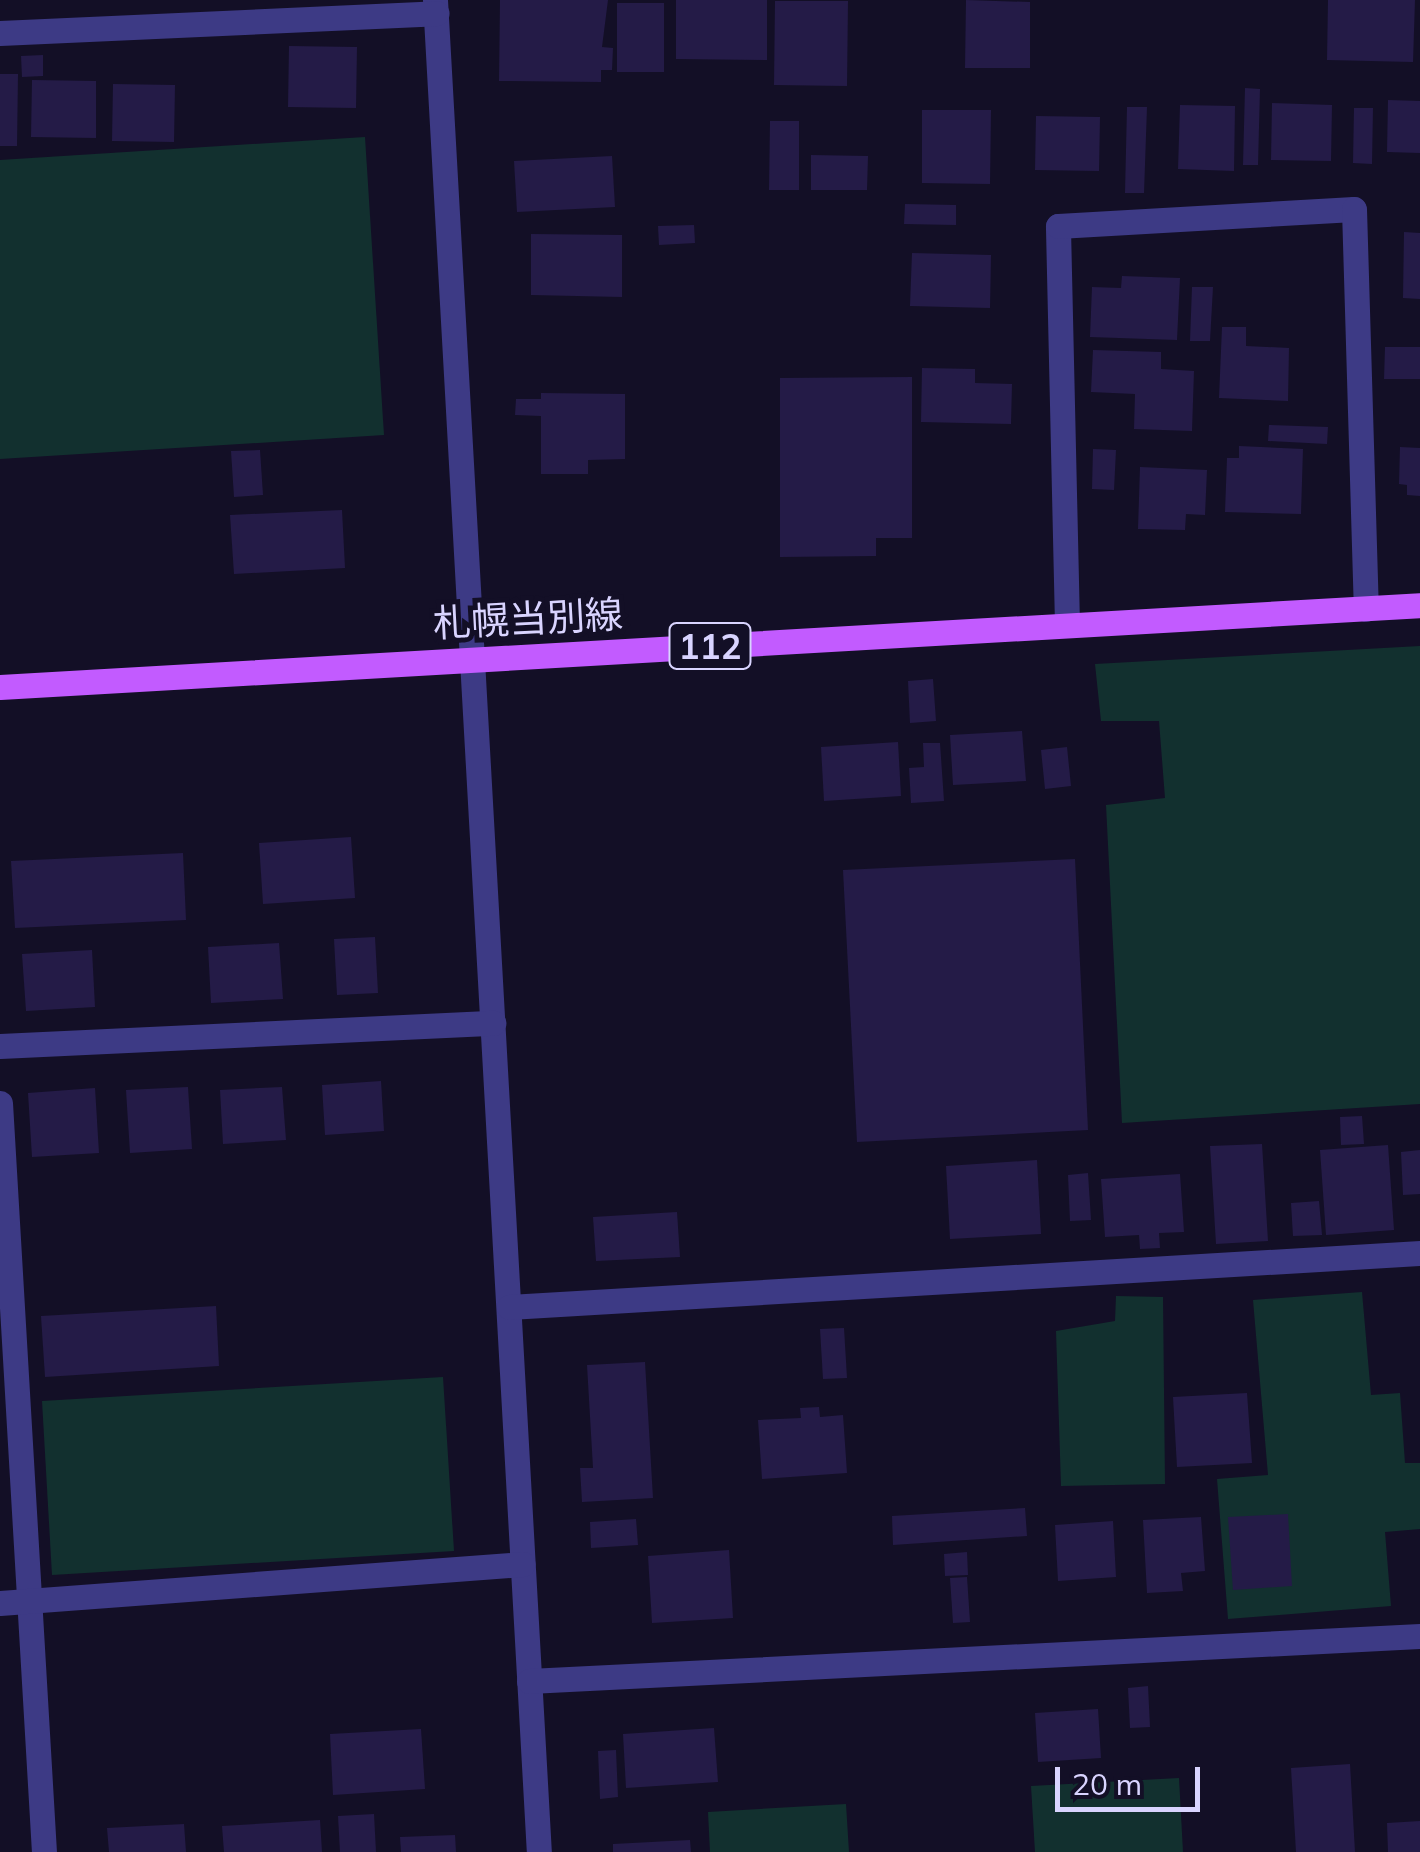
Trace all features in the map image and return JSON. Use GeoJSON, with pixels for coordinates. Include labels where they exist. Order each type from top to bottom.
{"type":"FeatureCollection","features":[{"type":"Feature","properties":{"kind":"main road","name":"札幌当別線"},"geometry":{"type":"LineString","coordinates":[[0,687],[1420,606]]}},
{"type":"Feature","properties":{"kind":"street"},"geometry":{"type":"LineString","coordinates":[[0,33],[436,6],[539,1852]]}},
{"type":"Feature","properties":{"kind":"street"},"geometry":{"type":"LineString","coordinates":[[1068,625],[1058,226],[1354,208],[1366,608]]}},
{"type":"Feature","properties":{"kind":"street"},"geometry":{"type":"LineString","coordinates":[[0,1046],[493,1022]]}},
{"type":"Feature","properties":{"kind":"street"},"geometry":{"type":"LineString","coordinates":[[0,1103],[6,1311],[30,1602],[44,1852]]}},
{"type":"Feature","properties":{"kind":"street"},"geometry":{"type":"LineString","coordinates":[[509,1307],[1420,1252]]}},
{"type":"Feature","properties":{"kind":"street"},"geometry":{"type":"LineString","coordinates":[[0,1603],[523,1564]]}},
{"type":"Feature","properties":{"kind":"street"},"geometry":{"type":"LineString","coordinates":[[529,1681],[1420,1636]]}},
{"type":"Feature","properties":{"kind":"green space"},"geometry":{"type":"Polygon","coordinates":[[[365,137],[384,435],[0,459],[0,160],[365,137]]]}},
{"type":"Feature","properties":{"kind":"green space"},"geometry":{"type":"Polygon","coordinates":[[[1420,646],[1420,1104],[1122,1123],[1106,805],[1165,798],[1159,721],[1101,721],[1095,664],[1420,646]]]}},
{"type":"Feature","properties":{"kind":"green space"},"geometry":{"type":"Polygon","coordinates":[[[1362,1292],[1371,1395],[1400,1393],[1405,1463],[1420,1463],[1420,1529],[1385,1532],[1391,1606],[1228,1619],[1217,1479],[1268,1475],[1253,1300],[1362,1292]]]}},
{"type":"Feature","properties":{"kind":"green space"},"geometry":{"type":"Polygon","coordinates":[[[1116,1296],[1163,1297],[1165,1484],[1061,1486],[1056,1331],[1115,1321],[1116,1296]]]}},
{"type":"Feature","properties":{"kind":"green space"},"geometry":{"type":"Polygon","coordinates":[[[443,1377],[454,1551],[52,1575],[42,1401],[443,1377]]]}},
{"type":"Feature","properties":{"kind":"green space"},"geometry":{"type":"Polygon","coordinates":[[[1179,1778],[1183,1852],[1035,1852],[1031,1786],[1179,1778]]]}},
{"type":"Feature","properties":{"kind":"green space"},"geometry":{"type":"Polygon","coordinates":[[[846,1804],[849,1852],[710,1852],[708,1812],[846,1804]]]}},
{"type":"Feature","properties":{"kind":"building"},"geometry":{"type":"Polygon","coordinates":[[[500,0],[608,0],[602,47],[613,48],[612,70],[601,70],[601,82],[499,81],[500,0]]]}},
{"type":"Feature","properties":{"kind":"building"},"geometry":{"type":"Polygon","coordinates":[[[676,0],[767,0],[767,60],[676,59],[676,0]]]}},
{"type":"Feature","properties":{"kind":"building"},"geometry":{"type":"Polygon","coordinates":[[[966,0],[1030,2],[1030,68],[965,68],[966,0]]]}},
{"type":"Feature","properties":{"kind":"building"},"geometry":{"type":"Polygon","coordinates":[[[1328,0],[1415,0],[1413,62],[1327,60],[1328,0]]]}},
{"type":"Feature","properties":{"kind":"building"},"geometry":{"type":"Polygon","coordinates":[[[775,1],[848,1],[847,86],[774,85],[775,1]]]}},
{"type":"Feature","properties":{"kind":"building"},"geometry":{"type":"Polygon","coordinates":[[[617,3],[664,3],[664,72],[617,72],[617,3]]]}},
{"type":"Feature","properties":{"kind":"building"},"geometry":{"type":"Polygon","coordinates":[[[289,46],[357,47],[356,108],[288,107],[289,46]]]}},
{"type":"Feature","properties":{"kind":"building"},"geometry":{"type":"Polygon","coordinates":[[[43,55],[43,76],[22,77],[21,56],[43,55]]]}},
{"type":"Feature","properties":{"kind":"building"},"geometry":{"type":"Polygon","coordinates":[[[0,74],[18,74],[17,146],[0,146],[0,74]]]}},
{"type":"Feature","properties":{"kind":"building"},"geometry":{"type":"Polygon","coordinates":[[[32,80],[96,81],[96,138],[31,137],[32,80]]]}},
{"type":"Feature","properties":{"kind":"building"},"geometry":{"type":"Polygon","coordinates":[[[113,84],[175,85],[174,142],[112,141],[113,84]]]}},
{"type":"Feature","properties":{"kind":"building"},"geometry":{"type":"Polygon","coordinates":[[[1245,88],[1260,89],[1258,165],[1243,165],[1245,88]]]}},
{"type":"Feature","properties":{"kind":"building"},"geometry":{"type":"Polygon","coordinates":[[[1388,100],[1420,101],[1420,153],[1387,152],[1388,100]]]}},
{"type":"Feature","properties":{"kind":"building"},"geometry":{"type":"Polygon","coordinates":[[[1272,103],[1332,105],[1331,161],[1271,160],[1272,103]]]}},
{"type":"Feature","properties":{"kind":"building"},"geometry":{"type":"Polygon","coordinates":[[[1180,105],[1235,106],[1234,171],[1178,169],[1180,105]]]}},
{"type":"Feature","properties":{"kind":"building"},"geometry":{"type":"Polygon","coordinates":[[[1127,107],[1147,107],[1144,193],[1125,193],[1127,107]]]}},
{"type":"Feature","properties":{"kind":"building"},"geometry":{"type":"Polygon","coordinates":[[[1354,108],[1373,108],[1372,164],[1353,163],[1354,108]]]}},
{"type":"Feature","properties":{"kind":"building"},"geometry":{"type":"Polygon","coordinates":[[[922,110],[991,110],[990,184],[922,183],[922,110]]]}},
{"type":"Feature","properties":{"kind":"building"},"geometry":{"type":"Polygon","coordinates":[[[1036,116],[1100,117],[1099,171],[1035,170],[1036,116]]]}},
{"type":"Feature","properties":{"kind":"building"},"geometry":{"type":"Polygon","coordinates":[[[770,121],[799,121],[799,190],[769,190],[770,121]]]}},
{"type":"Feature","properties":{"kind":"building"},"geometry":{"type":"Polygon","coordinates":[[[811,155],[868,156],[867,190],[811,190],[811,155]]]}},
{"type":"Feature","properties":{"kind":"building"},"geometry":{"type":"Polygon","coordinates":[[[612,156],[615,207],[517,212],[514,161],[612,156]]]}},
{"type":"Feature","properties":{"kind":"building"},"geometry":{"type":"Polygon","coordinates":[[[905,204],[956,205],[956,225],[904,224],[905,204]]]}},
{"type":"Feature","properties":{"kind":"building"},"geometry":{"type":"Polygon","coordinates":[[[694,225],[695,243],[659,245],[658,226],[694,225]]]}},
{"type":"Feature","properties":{"kind":"building"},"geometry":{"type":"Polygon","coordinates":[[[1404,232],[1420,233],[1420,299],[1403,298],[1404,232]]]}},
{"type":"Feature","properties":{"kind":"building"},"geometry":{"type":"Polygon","coordinates":[[[531,234],[622,235],[622,297],[531,295],[531,234]]]}},
{"type":"Feature","properties":{"kind":"building"},"geometry":{"type":"Polygon","coordinates":[[[912,253],[991,255],[990,308],[910,306],[912,253]]]}},
{"type":"Feature","properties":{"kind":"building"},"geometry":{"type":"Polygon","coordinates":[[[1122,276],[1180,278],[1177,340],[1090,337],[1092,287],[1121,288],[1122,276]]]}},
{"type":"Feature","properties":{"kind":"building"},"geometry":{"type":"Polygon","coordinates":[[[1192,287],[1213,287],[1210,341],[1190,341],[1192,287]]]}},
{"type":"Feature","properties":{"kind":"building"},"geometry":{"type":"Polygon","coordinates":[[[1222,327],[1246,327],[1246,346],[1289,348],[1288,401],[1219,398],[1222,327]]]}},
{"type":"Feature","properties":{"kind":"building"},"geometry":{"type":"Polygon","coordinates":[[[1385,347],[1420,347],[1420,379],[1384,379],[1385,347]]]}},
{"type":"Feature","properties":{"kind":"building"},"geometry":{"type":"Polygon","coordinates":[[[1093,350],[1161,352],[1161,369],[1194,371],[1192,431],[1134,429],[1135,394],[1091,392],[1093,350]]]}},
{"type":"Feature","properties":{"kind":"building"},"geometry":{"type":"Polygon","coordinates":[[[922,368],[975,369],[975,383],[1012,384],[1011,424],[921,422],[922,368]]]}},
{"type":"Feature","properties":{"kind":"building"},"geometry":{"type":"Polygon","coordinates":[[[912,377],[912,538],[876,538],[876,556],[780,557],[780,378],[912,377]]]}},
{"type":"Feature","properties":{"kind":"building"},"geometry":{"type":"Polygon","coordinates":[[[541,393],[625,394],[625,459],[588,460],[588,474],[541,474],[541,416],[515,415],[516,399],[541,399],[541,393]]]}},
{"type":"Feature","properties":{"kind":"building"},"geometry":{"type":"Polygon","coordinates":[[[1269,425],[1328,427],[1327,444],[1268,441],[1269,425]]]}},
{"type":"Feature","properties":{"kind":"building"},"geometry":{"type":"Polygon","coordinates":[[[1239,446],[1303,449],[1301,514],[1225,512],[1227,458],[1239,458],[1239,446]]]}},
{"type":"Feature","properties":{"kind":"building"},"geometry":{"type":"Polygon","coordinates":[[[1400,447],[1420,448],[1420,496],[1407,495],[1407,485],[1399,484],[1400,447]]]}},
{"type":"Feature","properties":{"kind":"building"},"geometry":{"type":"Polygon","coordinates":[[[1093,449],[1116,450],[1114,490],[1092,489],[1093,449]]]}},
{"type":"Feature","properties":{"kind":"building"},"geometry":{"type":"Polygon","coordinates":[[[260,450],[263,495],[234,497],[231,451],[260,450]]]}},
{"type":"Feature","properties":{"kind":"building"},"geometry":{"type":"Polygon","coordinates":[[[1140,467],[1207,470],[1205,515],[1186,514],[1185,530],[1138,529],[1140,467]]]}},
{"type":"Feature","properties":{"kind":"building"},"geometry":{"type":"Polygon","coordinates":[[[342,510],[345,568],[234,574],[230,515],[342,510]]]}},
{"type":"Feature","properties":{"kind":"building"},"geometry":{"type":"Polygon","coordinates":[[[933,679],[936,721],[910,723],[908,681],[933,679]]]}},
{"type":"Feature","properties":{"kind":"building"},"geometry":{"type":"Polygon","coordinates":[[[1022,731],[1026,781],[953,785],[950,735],[1022,731]]]}},
{"type":"Feature","properties":{"kind":"building"},"geometry":{"type":"Polygon","coordinates":[[[898,742],[901,796],[824,801],[821,747],[898,742]]]}},
{"type":"Feature","properties":{"kind":"building"},"geometry":{"type":"Polygon","coordinates":[[[923,743],[940,743],[944,801],[911,803],[909,768],[924,767],[923,743]]]}},
{"type":"Feature","properties":{"kind":"building"},"geometry":{"type":"Polygon","coordinates":[[[1067,747],[1071,786],[1045,789],[1041,750],[1067,747]]]}},
{"type":"Feature","properties":{"kind":"building"},"geometry":{"type":"Polygon","coordinates":[[[351,837],[355,898],[263,904],[259,843],[351,837]]]}},
{"type":"Feature","properties":{"kind":"building"},"geometry":{"type":"Polygon","coordinates":[[[183,853],[186,920],[15,928],[11,861],[183,853]]]}},
{"type":"Feature","properties":{"kind":"building"},"geometry":{"type":"Polygon","coordinates":[[[1075,859],[1088,1130],[857,1142],[843,870],[1075,859]]]}},
{"type":"Feature","properties":{"kind":"building"},"geometry":{"type":"Polygon","coordinates":[[[375,937],[378,993],[337,995],[334,939],[375,937]]]}},
{"type":"Feature","properties":{"kind":"building"},"geometry":{"type":"Polygon","coordinates":[[[279,943],[283,999],[211,1003],[208,947],[279,943]]]}},
{"type":"Feature","properties":{"kind":"building"},"geometry":{"type":"Polygon","coordinates":[[[92,950],[95,1007],[26,1011],[22,954],[92,950]]]}},
{"type":"Feature","properties":{"kind":"building"},"geometry":{"type":"Polygon","coordinates":[[[381,1081],[384,1131],[325,1135],[322,1085],[381,1081]]]}},
{"type":"Feature","properties":{"kind":"building"},"geometry":{"type":"Polygon","coordinates":[[[188,1087],[192,1149],[130,1153],[126,1090],[188,1087]]]}},
{"type":"Feature","properties":{"kind":"building"},"geometry":{"type":"Polygon","coordinates":[[[282,1087],[286,1140],[223,1144],[220,1090],[282,1087]]]}},
{"type":"Feature","properties":{"kind":"building"},"geometry":{"type":"Polygon","coordinates":[[[95,1088],[99,1153],[32,1157],[28,1093],[95,1088]]]}},
{"type":"Feature","properties":{"kind":"building"},"geometry":{"type":"Polygon","coordinates":[[[1362,1116],[1364,1144],[1341,1145],[1340,1117],[1362,1116]]]}},
{"type":"Feature","properties":{"kind":"building"},"geometry":{"type":"Polygon","coordinates":[[[1262,1144],[1268,1241],[1216,1244],[1210,1146],[1262,1144]]]}},
{"type":"Feature","properties":{"kind":"building"},"geometry":{"type":"Polygon","coordinates":[[[1388,1145],[1394,1230],[1326,1235],[1320,1150],[1388,1145]]]}},
{"type":"Feature","properties":{"kind":"building"},"geometry":{"type":"Polygon","coordinates":[[[1420,1150],[1420,1194],[1403,1195],[1401,1152],[1420,1150]]]}},
{"type":"Feature","properties":{"kind":"building"},"geometry":{"type":"Polygon","coordinates":[[[1037,1160],[1041,1234],[950,1239],[946,1166],[1037,1160]]]}},
{"type":"Feature","properties":{"kind":"building"},"geometry":{"type":"Polygon","coordinates":[[[1088,1173],[1091,1220],[1070,1221],[1068,1175],[1088,1173]]]}},
{"type":"Feature","properties":{"kind":"building"},"geometry":{"type":"Polygon","coordinates":[[[1180,1174],[1184,1232],[1159,1233],[1160,1248],[1140,1249],[1139,1235],[1105,1237],[1101,1179],[1180,1174]]]}},
{"type":"Feature","properties":{"kind":"building"},"geometry":{"type":"Polygon","coordinates":[[[1319,1201],[1322,1235],[1293,1236],[1291,1203],[1319,1201]]]}},
{"type":"Feature","properties":{"kind":"building"},"geometry":{"type":"Polygon","coordinates":[[[677,1212],[680,1257],[596,1261],[593,1217],[677,1212]]]}},
{"type":"Feature","properties":{"kind":"building"},"geometry":{"type":"Polygon","coordinates":[[[216,1306],[219,1366],[45,1377],[41,1316],[216,1306]]]}},
{"type":"Feature","properties":{"kind":"building"},"geometry":{"type":"Polygon","coordinates":[[[844,1328],[847,1378],[823,1379],[820,1329],[844,1328]]]}},
{"type":"Feature","properties":{"kind":"building"},"geometry":{"type":"Polygon","coordinates":[[[645,1362],[653,1498],[582,1502],[580,1468],[593,1468],[587,1365],[645,1362]]]}},
{"type":"Feature","properties":{"kind":"building"},"geometry":{"type":"Polygon","coordinates":[[[1247,1393],[1252,1463],[1177,1467],[1173,1397],[1247,1393]]]}},
{"type":"Feature","properties":{"kind":"building"},"geometry":{"type":"Polygon","coordinates":[[[819,1407],[820,1417],[843,1415],[847,1473],[762,1479],[758,1420],[801,1418],[800,1408],[819,1407]]]}},
{"type":"Feature","properties":{"kind":"building"},"geometry":{"type":"Polygon","coordinates":[[[1025,1508],[1027,1536],[893,1545],[892,1516],[1025,1508]]]}},
{"type":"Feature","properties":{"kind":"building"},"geometry":{"type":"Polygon","coordinates":[[[1288,1514],[1292,1586],[1233,1590],[1228,1517],[1288,1514]]]}},
{"type":"Feature","properties":{"kind":"building"},"geometry":{"type":"Polygon","coordinates":[[[1201,1517],[1205,1571],[1181,1573],[1183,1591],[1147,1593],[1143,1520],[1201,1517]]]}},
{"type":"Feature","properties":{"kind":"building"},"geometry":{"type":"Polygon","coordinates":[[[636,1519],[638,1545],[591,1548],[590,1522],[636,1519]]]}},
{"type":"Feature","properties":{"kind":"building"},"geometry":{"type":"Polygon","coordinates":[[[1113,1521],[1116,1577],[1058,1581],[1055,1525],[1113,1521]]]}},
{"type":"Feature","properties":{"kind":"building"},"geometry":{"type":"Polygon","coordinates":[[[729,1550],[733,1618],[652,1623],[648,1556],[729,1550]]]}},
{"type":"Feature","properties":{"kind":"building"},"geometry":{"type":"Polygon","coordinates":[[[967,1552],[968,1575],[945,1576],[944,1554],[967,1552]]]}},
{"type":"Feature","properties":{"kind":"building"},"geometry":{"type":"Polygon","coordinates":[[[967,1577],[970,1622],[953,1623],[950,1578],[967,1577]]]}},
{"type":"Feature","properties":{"kind":"building"},"geometry":{"type":"Polygon","coordinates":[[[1148,1686],[1150,1727],[1130,1728],[1128,1688],[1148,1686]]]}},
{"type":"Feature","properties":{"kind":"building"},"geometry":{"type":"Polygon","coordinates":[[[1098,1709],[1101,1758],[1038,1762],[1035,1713],[1098,1709]]]}},
{"type":"Feature","properties":{"kind":"building"},"geometry":{"type":"Polygon","coordinates":[[[714,1728],[718,1782],[626,1788],[623,1734],[714,1728]]]}},
{"type":"Feature","properties":{"kind":"building"},"geometry":{"type":"Polygon","coordinates":[[[421,1729],[425,1789],[333,1795],[330,1734],[421,1729]]]}},
{"type":"Feature","properties":{"kind":"building"},"geometry":{"type":"Polygon","coordinates":[[[616,1750],[618,1797],[600,1799],[598,1751],[616,1750]]]}},
{"type":"Feature","properties":{"kind":"building"},"geometry":{"type":"Polygon","coordinates":[[[1350,1764],[1355,1852],[1296,1852],[1291,1768],[1350,1764]]]}},
{"type":"Feature","properties":{"kind":"building"},"geometry":{"type":"Polygon","coordinates":[[[374,1814],[376,1852],[340,1852],[338,1816],[374,1814]]]}},
{"type":"Feature","properties":{"kind":"building"},"geometry":{"type":"Polygon","coordinates":[[[320,1820],[322,1852],[224,1852],[222,1826],[320,1820]]]}},
{"type":"Feature","properties":{"kind":"building"},"geometry":{"type":"Polygon","coordinates":[[[1420,1821],[1420,1852],[1388,1852],[1387,1823],[1420,1821]]]}},
{"type":"Feature","properties":{"kind":"building"},"geometry":{"type":"Polygon","coordinates":[[[184,1824],[186,1852],[109,1852],[107,1828],[184,1824]]]}},
{"type":"Feature","properties":{"kind":"building"},"geometry":{"type":"Polygon","coordinates":[[[455,1835],[456,1852],[401,1852],[400,1837],[455,1835]]]}},
{"type":"Feature","properties":{"kind":"building"},"geometry":{"type":"Polygon","coordinates":[[[690,1840],[691,1852],[613,1852],[613,1844],[690,1840]]]}}]}
